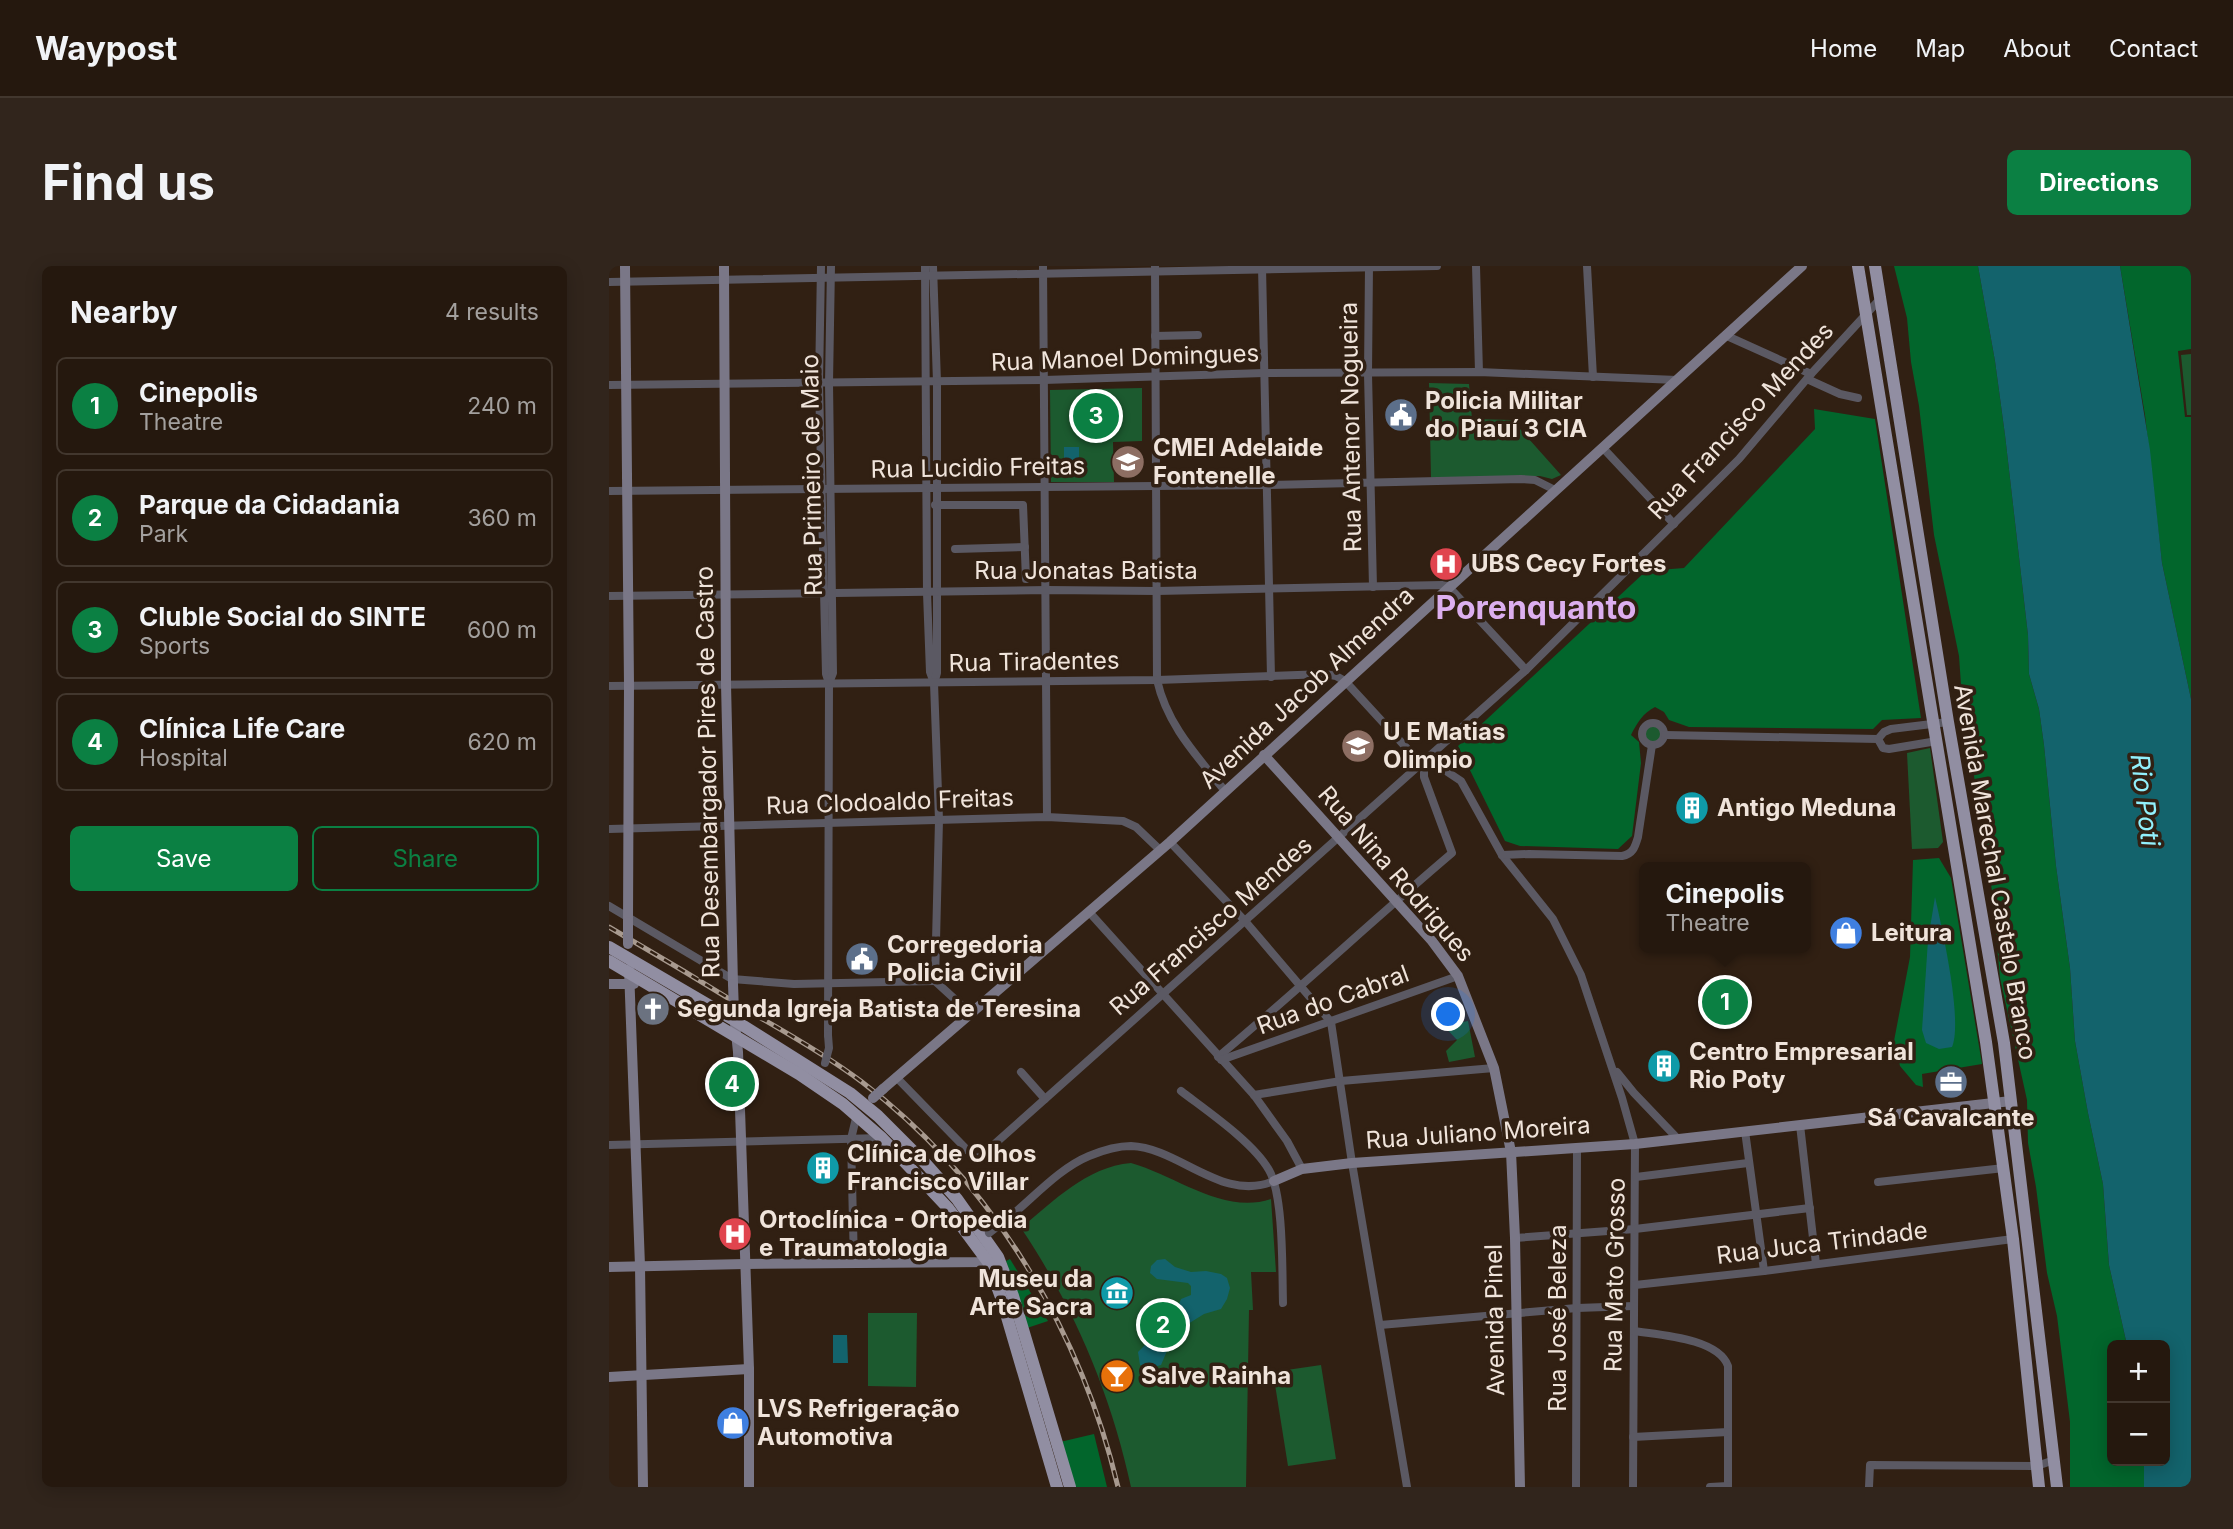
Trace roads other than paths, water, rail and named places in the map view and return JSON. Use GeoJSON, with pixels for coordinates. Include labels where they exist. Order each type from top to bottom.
{"type":"FeatureCollection","features":[{"type":"Feature","properties":{"kind":"main road","name":"Avenida Marechal Castelo Branco"},"geometry":{"type":"LineString","coordinates":[[1858,266],[1995,1103],[2018,1280],[2039,1487]]}},
{"type":"Feature","properties":{"kind":"main road","name":"Avenida Marechal Castelo Branco"},"geometry":{"type":"LineString","coordinates":[[1875,266],[1948,722],[1997,996],[2057,1487]]}},
{"type":"Feature","properties":{"kind":"main road"},"geometry":{"type":"LineString","coordinates":[[1924,660],[1938,658]]}},
{"type":"Feature","properties":{"kind":"main road"},"geometry":{"type":"LineString","coordinates":[[609,947],[822,1068],[926,1164],[987,1235],[1019,1339],[1057,1487]]}},
{"type":"Feature","properties":{"kind":"main road"},"geometry":{"type":"LineString","coordinates":[[609,961],[629,978],[650,985],[799,1074],[866,1106],[882,1138],[993,1259]]}},
{"type":"Feature","properties":{"kind":"main road"},"geometry":{"type":"LineString","coordinates":[[1979,999],[1997,996]]}},
{"type":"Feature","properties":{"kind":"main road"},"geometry":{"type":"LineString","coordinates":[[2018,1280],[2033,1280]]}},
{"type":"Feature","properties":{"kind":"main road"},"geometry":{"type":"LineString","coordinates":[[1019,1339],[1070,1487]]}},
{"type":"Feature","properties":{"kind":"street"},"geometry":{"type":"LineString","coordinates":[[625,266],[629,685],[628,958],[640,1266],[643,1487]]}},
{"type":"Feature","properties":{"kind":"street","name":"Rua Desembargador Pires de Castro"},"geometry":{"type":"LineString","coordinates":[[724,266],[726,684],[734,1016],[749,1369],[749,1487]]}},
{"type":"Feature","properties":{"kind":"street","name":"Rua Primeiro de Maio"},"geometry":{"type":"LineString","coordinates":[[821,266],[819,383],[828,595]]}},
{"type":"Feature","properties":{"kind":"street","name":"Rua Primeiro de Maio"},"geometry":{"type":"LineString","coordinates":[[822,1068],[829,1048],[829,683],[826,674],[832,489],[829,383],[831,266]]}},
{"type":"Feature","properties":{"kind":"street"},"geometry":{"type":"LineString","coordinates":[[925,266],[930,277],[937,382],[927,593],[930,672],[934,683],[939,820],[936,981]]}},
{"type":"Feature","properties":{"kind":"street"},"geometry":{"type":"LineString","coordinates":[[933,266],[930,277],[927,382],[931,488],[935,505],[937,673],[934,683]]}},
{"type":"Feature","properties":{"kind":"street"},"geometry":{"type":"LineString","coordinates":[[609,282],[930,277],[1043,269],[1437,266]]}},
{"type":"Feature","properties":{"kind":"street"},"geometry":{"type":"LineString","coordinates":[[1476,266],[1479,372]]}},
{"type":"Feature","properties":{"kind":"street"},"geometry":{"type":"LineString","coordinates":[[1587,266],[1593,377]]}},
{"type":"Feature","properties":{"kind":"street","name":"Avenida Jacob Almendra"},"geometry":{"type":"LineString","coordinates":[[866,1106],[896,1077],[1170,842],[1802,266]]}},
{"type":"Feature","properties":{"kind":"street","name":"Rua Antenor Nogueira"},"geometry":{"type":"LineString","coordinates":[[1369,267],[1368,374],[1373,587]]}},
{"type":"Feature","properties":{"kind":"street"},"geometry":{"type":"LineString","coordinates":[[1262,268],[1271,677]]}},
{"type":"Feature","properties":{"kind":"street"},"geometry":{"type":"LineString","coordinates":[[1043,269],[1047,817]]}},
{"type":"Feature","properties":{"kind":"street"},"geometry":{"type":"LineString","coordinates":[[1155,269],[1157,680],[1170,718],[1225,791]]}},
{"type":"Feature","properties":{"kind":"street","name":"Rua Francisco Mendes"},"geometry":{"type":"LineString","coordinates":[[896,1077],[975,1158],[982,1155],[1526,670],[1739,459],[1881,298]]}},
{"type":"Feature","properties":{"kind":"street"},"geometry":{"type":"LineString","coordinates":[[1155,336],[1198,335]]}},
{"type":"Feature","properties":{"kind":"street"},"geometry":{"type":"LineString","coordinates":[[1727,336],[1840,394],[1858,398]]}},
{"type":"Feature","properties":{"kind":"street","name":"Rua Manoel Domingues"},"geometry":{"type":"LineString","coordinates":[[609,385],[937,382],[1264,373],[1479,372],[1677,380]]}},
{"type":"Feature","properties":{"kind":"street"},"geometry":{"type":"LineString","coordinates":[[1643,379],[1657,386],[1662,394]]}},
{"type":"Feature","properties":{"kind":"street"},"geometry":{"type":"LineString","coordinates":[[1603,448],[1674,524]]}},
{"type":"Feature","properties":{"kind":"street"},"geometry":{"type":"LineString","coordinates":[[821,454],[831,454]]}},
{"type":"Feature","properties":{"kind":"street","name":"Rua Lucidio Freitas"},"geometry":{"type":"LineString","coordinates":[[609,491],[1266,485],[1521,479],[1538,481],[1555,490]]}},
{"type":"Feature","properties":{"kind":"street"},"geometry":{"type":"LineString","coordinates":[[935,505],[1022,504],[1026,579]]}},
{"type":"Feature","properties":{"kind":"street"},"geometry":{"type":"LineString","coordinates":[[955,549],[1025,548]]}},
{"type":"Feature","properties":{"kind":"street"},"geometry":{"type":"LineString","coordinates":[[1448,586],[1526,670]]}},
{"type":"Feature","properties":{"kind":"street","name":"Rua Jonatas Batista"},"geometry":{"type":"LineString","coordinates":[[609,596],[1448,586]]}},
{"type":"Feature","properties":{"kind":"street","name":"Rua Tiradentes"},"geometry":{"type":"LineString","coordinates":[[609,685],[1157,680],[1331,674],[1345,681]]}},
{"type":"Feature","properties":{"kind":"street"},"geometry":{"type":"LineString","coordinates":[[1219,1059],[1452,853],[1424,777],[1424,762],[1413,755],[1345,681]]}},
{"type":"Feature","properties":{"kind":"street"},"geometry":{"type":"LineString","coordinates":[[1878,739],[1891,729],[1948,722]]}},
{"type":"Feature","properties":{"kind":"street"},"geometry":{"type":"LineString","coordinates":[[1657,723],[1663,728],[1665,735],[1659,744],[1652,745],[1645,742],[1642,735],[1646,725],[1657,723]]}},
{"type":"Feature","properties":{"kind":"street"},"geometry":{"type":"LineString","coordinates":[[1909,727],[1916,736],[1913,744]]}},
{"type":"Feature","properties":{"kind":"street"},"geometry":{"type":"LineString","coordinates":[[1665,735],[1878,739]]}},
{"type":"Feature","properties":{"kind":"street"},"geometry":{"type":"LineString","coordinates":[[1878,739],[1883,748],[1889,749],[1937,741]]}},
{"type":"Feature","properties":{"kind":"street"},"geometry":{"type":"LineString","coordinates":[[1502,855],[1622,856],[1632,852],[1642,819],[1652,745]]}},
{"type":"Feature","properties":{"kind":"street","name":"Rua Nina Rodrigues"},"geometry":{"type":"LineString","coordinates":[[1264,755],[1432,941],[1458,976],[1494,1068],[1511,1152]]}},
{"type":"Feature","properties":{"kind":"street","name":"Rua Mato Grosso"},"geometry":{"type":"LineString","coordinates":[[1424,762],[1461,781],[1502,855],[1553,919],[1581,975],[1622,1098],[1635,1144],[1636,1177],[1633,1487]]}},
{"type":"Feature","properties":{"kind":"street","name":"Rua Clodoaldo Freitas"},"geometry":{"type":"LineString","coordinates":[[609,829],[1047,817],[1123,821],[1136,827],[1160,850]]}},
{"type":"Feature","properties":{"kind":"street"},"geometry":{"type":"LineString","coordinates":[[1170,842],[1245,921],[1331,1022],[1407,1487]]}},
{"type":"Feature","properties":{"kind":"street"},"geometry":{"type":"LineString","coordinates":[[1515,874],[1518,854]]}},
{"type":"Feature","properties":{"kind":"street"},"geometry":{"type":"LineString","coordinates":[[609,906],[733,981],[936,981],[971,1014]]}},
{"type":"Feature","properties":{"kind":"street"},"geometry":{"type":"LineString","coordinates":[[1090,913],[1254,1095],[1287,1141],[1302,1169]]}},
{"type":"Feature","properties":{"kind":"street","name":"Rua do Cabral"},"geometry":{"type":"LineString","coordinates":[[1219,1059],[1458,976]]}},
{"type":"Feature","properties":{"kind":"street"},"geometry":{"type":"LineString","coordinates":[[609,984],[629,978]]}},
{"type":"Feature","properties":{"kind":"street","name":"Rua Mato Grosso"},"geometry":{"type":"LineString","coordinates":[[1613,1067],[1677,1138]]}},
{"type":"Feature","properties":{"kind":"street"},"geometry":{"type":"LineString","coordinates":[[1254,1095],[1341,1080],[1494,1068]]}},
{"type":"Feature","properties":{"kind":"street"},"geometry":{"type":"LineString","coordinates":[[1021,1072],[1045,1098]]}},
{"type":"Feature","properties":{"kind":"street"},"geometry":{"type":"LineString","coordinates":[[1622,1098],[1626,1090],[1634,1093]]}},
{"type":"Feature","properties":{"kind":"street"},"geometry":{"type":"LineString","coordinates":[[1181,1091],[1238,1137],[1268,1168],[1274,1181],[1279,1222],[1283,1303]]}},
{"type":"Feature","properties":{"kind":"street","name":"Rua Juliano Moreira"},"geometry":{"type":"LineString","coordinates":[[987,1235],[1076,1164],[1086,1158],[1131,1146],[1150,1150],[1230,1184],[1255,1187],[1302,1169],[1352,1163],[1635,1144],[1913,1110],[2011,1101]]}},
{"type":"Feature","properties":{"kind":"street"},"geometry":{"type":"LineString","coordinates":[[854,1264],[851,1139],[866,1106]]}},
{"type":"Feature","properties":{"kind":"street"},"geometry":{"type":"LineString","coordinates":[[1800,1125],[1817,1264]]}},
{"type":"Feature","properties":{"kind":"street"},"geometry":{"type":"LineString","coordinates":[[1745,1131],[1764,1271]]}},
{"type":"Feature","properties":{"kind":"street"},"geometry":{"type":"LineString","coordinates":[[609,1145],[882,1138]]}},
{"type":"Feature","properties":{"kind":"street","name":"Rua José Beleza"},"geometry":{"type":"LineString","coordinates":[[1576,1487],[1577,1148]]}},
{"type":"Feature","properties":{"kind":"street","name":"Avenida Pinel"},"geometry":{"type":"LineString","coordinates":[[1511,1152],[1520,1487]]}},
{"type":"Feature","properties":{"kind":"street"},"geometry":{"type":"LineString","coordinates":[[1636,1177],[1748,1163]]}},
{"type":"Feature","properties":{"kind":"street"},"geometry":{"type":"LineString","coordinates":[[1878,1182],[2004,1168]]}},
{"type":"Feature","properties":{"kind":"street"},"geometry":{"type":"LineString","coordinates":[[1515,1237],[1635,1229],[1810,1208]]}},
{"type":"Feature","properties":{"kind":"street","name":"Rua Juca Trindade"},"geometry":{"type":"LineString","coordinates":[[1635,1285],[2013,1239]]}},
{"type":"Feature","properties":{"kind":"street"},"geometry":{"type":"LineString","coordinates":[[609,1267],[854,1264],[993,1259]]}},
{"type":"Feature","properties":{"kind":"street"},"geometry":{"type":"LineString","coordinates":[[1380,1325],[1577,1308],[1634,1306]]}},
{"type":"Feature","properties":{"kind":"street"},"geometry":{"type":"LineString","coordinates":[[1634,1331],[1691,1340],[1726,1360],[1728,1487],[1710,1487]]}},
{"type":"Feature","properties":{"kind":"street"},"geometry":{"type":"LineString","coordinates":[[609,1377],[749,1369]]}},
{"type":"Feature","properties":{"kind":"street"},"geometry":{"type":"LineString","coordinates":[[1633,1437],[1728,1432]]}},
{"type":"Feature","properties":{"kind":"street"},"geometry":{"type":"LineString","coordinates":[[1869,1487],[1869,1466],[2037,1466],[2054,1460]]}},
{"type":"Feature","properties":{"kind":"water","name":"Rio Poti"},"geometry":{"type":"Polygon","coordinates":[[[1978,266],[2120,266],[2150,450],[2162,563],[2191,699],[2191,1487],[2144,1487],[2144,1466],[2170,1466],[2170,1340],[2126,1340],[2109,1265],[2103,1184],[2075,1041],[2070,968],[2044,745],[2039,709],[2029,674],[2028,635],[1995,361],[1978,266]]]}},
{"type":"Feature","properties":{"kind":"water"},"geometry":{"type":"Polygon","coordinates":[[[1064,447],[1079,447],[1079,477],[1064,477],[1064,447]]]}},
{"type":"Feature","properties":{"kind":"water"},"geometry":{"type":"Polygon","coordinates":[[[1935,897],[1950,974],[1955,1017],[1952,1047],[1939,1049],[1926,1043],[1922,1030],[1928,940],[1935,897]]]}},
{"type":"Feature","properties":{"kind":"water"},"geometry":{"type":"Polygon","coordinates":[[[1165,1259],[1175,1267],[1191,1272],[1221,1274],[1227,1278],[1230,1288],[1221,1309],[1204,1314],[1175,1332],[1161,1365],[1151,1368],[1140,1365],[1138,1352],[1174,1316],[1181,1299],[1191,1295],[1191,1286],[1188,1283],[1157,1279],[1150,1273],[1151,1266],[1157,1260],[1165,1259]]]}},
{"type":"Feature","properties":{"kind":"water"},"geometry":{"type":"Polygon","coordinates":[[[833,1335],[847,1335],[848,1363],[833,1363],[833,1335]]]}},
{"type":"Feature","properties":{"kind":"railway"},"geometry":{"type":"LineString","coordinates":[[609,927],[850,1073],[909,1121],[951,1165],[990,1212],[1025,1263],[1055,1316],[1081,1372],[1102,1429],[1118,1487]]}},
{"type":"Feature","properties":{"kind":"place","name":"Policia Militar do Piauí 3 CIA"},"geometry":{"type":"Point","coordinates":[1401,415]}},
{"type":"Feature","properties":{"kind":"place","name":"Cluble Social do SINTE"},"geometry":{"type":"Point","coordinates":[1096,416]}},
{"type":"Feature","properties":{"kind":"place","name":"CMEI Adelaide Fontenelle"},"geometry":{"type":"Point","coordinates":[1128,462]}},
{"type":"Feature","properties":{"kind":"place","name":"UBS Cecy Fortes"},"geometry":{"type":"Point","coordinates":[1446,564]}},
{"type":"Feature","properties":{"kind":"place","name":"U E Matias Olimpio"},"geometry":{"type":"Point","coordinates":[1358,746]}},
{"type":"Feature","properties":{"kind":"place","name":"Antigo Meduna"},"geometry":{"type":"Point","coordinates":[1692,808]}},
{"type":"Feature","properties":{"kind":"place","name":"Leitura"},"geometry":{"type":"Point","coordinates":[1846,933]}},
{"type":"Feature","properties":{"kind":"place","name":"Corregedoria Policia Civil"},"geometry":{"type":"Point","coordinates":[862,959]}},
{"type":"Feature","properties":{"kind":"place","name":"Cinepolis"},"geometry":{"type":"Point","coordinates":[1725,1002]}},
{"type":"Feature","properties":{"kind":"place","name":"Segunda Igreja Batista de Teresina"},"geometry":{"type":"Point","coordinates":[653,1009]}},
{"type":"Feature","properties":{"kind":"place","name":"Centro Empresarial Rio Poty"},"geometry":{"type":"Point","coordinates":[1664,1066]}},
{"type":"Feature","properties":{"kind":"place","name":"Sá Cavalcante"},"geometry":{"type":"Point","coordinates":[1951,1082]}},
{"type":"Feature","properties":{"kind":"place","name":"Clínica Life Care"},"geometry":{"type":"Point","coordinates":[732,1084]}},
{"type":"Feature","properties":{"kind":"place","name":"Clínica de Olhos Francisco Villar"},"geometry":{"type":"Point","coordinates":[823,1168]}},
{"type":"Feature","properties":{"kind":"place","name":"Ortoclínica - Ortopedia e Traumatologia"},"geometry":{"type":"Point","coordinates":[735,1234]}},
{"type":"Feature","properties":{"kind":"place","name":"Museu da Arte Sacra"},"geometry":{"type":"Point","coordinates":[1117,1293]}},
{"type":"Feature","properties":{"kind":"place","name":"Parque da Cidadania"},"geometry":{"type":"Point","coordinates":[1163,1325]}},
{"type":"Feature","properties":{"kind":"place","name":"Salve Rainha"},"geometry":{"type":"Point","coordinates":[1117,1376]}},
{"type":"Feature","properties":{"kind":"place","name":"LVS Refrigeração Automotiva"},"geometry":{"type":"Point","coordinates":[733,1423]}},
{"type":"Feature","properties":{"kind":"district","name":"Porenquanto"},"geometry":{"type":"Point","coordinates":[1536,608]}}]}
